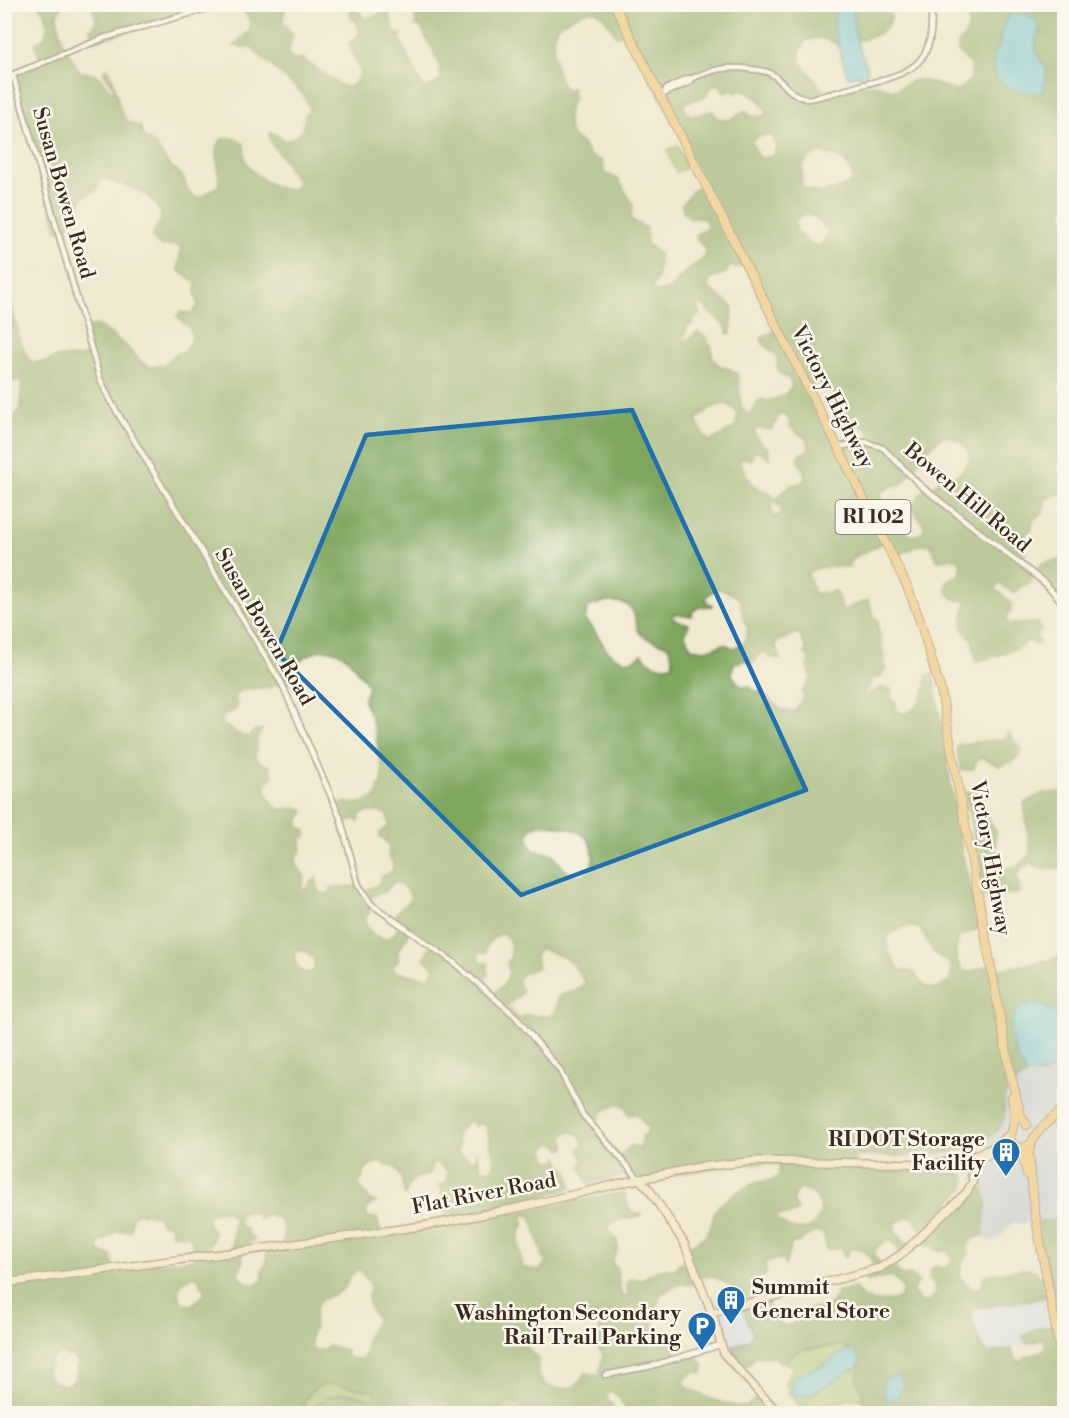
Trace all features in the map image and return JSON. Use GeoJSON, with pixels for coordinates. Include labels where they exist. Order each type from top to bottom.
{"type":"FeatureCollection","features":[{"type":"Feature","properties":{"kind":"main road","name":"Victory Highway"},"geometry":{"type":"LineString","coordinates":[[614,4],[663,94],[908,588],[935,668],[1010,1072],[1021,1116],[1028,1126]]}},
{"type":"Feature","properties":{"kind":"main road","name":"Victory Highway"},"geometry":{"type":"LineString","coordinates":[[1010,1072],[1014,1118],[1011,1131]]}},
{"type":"Feature","properties":{"kind":"main road"},"geometry":{"type":"LineString","coordinates":[[1065,1107],[1037,1125],[1019,1124],[1011,1131],[1022,1156],[1033,1199],[1065,1374]]}},
{"type":"Feature","properties":{"kind":"main road"},"geometry":{"type":"LineString","coordinates":[[1033,1199],[1029,1145],[1034,1136],[1065,1107]]}},
{"type":"Feature","properties":{"kind":"main road"},"geometry":{"type":"LineString","coordinates":[[1028,1126],[1034,1136]]}},
{"type":"Feature","properties":{"kind":"main road","name":"Flat River Road"},"geometry":{"type":"LineString","coordinates":[[4,1283],[429,1224],[517,1208],[700,1167],[740,1162],[918,1164],[954,1162],[990,1150],[1011,1131]]}},
{"type":"Feature","properties":{"kind":"main road"},"geometry":{"type":"LineString","coordinates":[[1016,1146],[1021,1148],[1029,1145]]}},
{"type":"Feature","properties":{"kind":"main road","name":"Flat River Road"},"geometry":{"type":"LineString","coordinates":[[970,1158],[985,1157],[1006,1146],[1016,1146]]}},
{"type":"Feature","properties":{"kind":"main road"},"geometry":{"type":"LineString","coordinates":[[712,1313],[858,1275],[888,1264],[967,1192],[973,1180],[970,1158]]}},
{"type":"Feature","properties":{"kind":"main road"},"geometry":{"type":"LineString","coordinates":[[639,1179],[649,1189],[684,1243],[712,1313],[724,1354],[779,1413]]}},
{"type":"Feature","properties":{"kind":"street"},"geometry":{"type":"LineString","coordinates":[[4,78],[104,38],[223,4]]}},
{"type":"Feature","properties":{"kind":"street"},"geometry":{"type":"LineString","coordinates":[[663,94],[690,82],[691,79],[722,67],[764,71],[771,74],[796,96],[807,99],[898,76],[914,66],[928,47],[931,34],[931,4]]}},
{"type":"Feature","properties":{"kind":"street","name":"Susan Bowen Road"},"geometry":{"type":"LineString","coordinates":[[13,75],[100,379],[111,402],[282,684],[340,817],[361,891],[371,904],[452,961],[515,1016],[559,1069],[583,1115],[639,1179]]}},
{"type":"Feature","properties":{"kind":"street","name":"Bowen Hill Road"},"geometry":{"type":"LineString","coordinates":[[838,447],[861,442],[876,444],[883,448],[917,483],[1046,584],[1065,604]]}},
{"type":"Feature","properties":{"kind":"street"},"geometry":{"type":"LineString","coordinates":[[605,1376],[651,1366],[720,1345]]}},
{"type":"Feature","properties":{"kind":"highlighted area"},"geometry":{"type":"Polygon","coordinates":[[[632,410],[806,790],[521,895],[276,652],[366,435],[632,410]]]}},
{"type":"Feature","properties":{"kind":"shaded area"},"geometry":{"type":"Polygon","coordinates":[[[1054,1067],[1060,1072],[1064,1069],[1064,1212],[1054,1220],[1017,1224],[1015,1222],[1009,1225],[998,1239],[991,1241],[984,1235],[982,1227],[983,1189],[973,1179],[969,1146],[991,1138],[1006,1115],[1004,1103],[1016,1081],[1028,1074],[1037,1075],[1054,1067]]]}},
{"type":"Feature","properties":{"kind":"shaded area"},"geometry":{"type":"Polygon","coordinates":[[[728,1293],[742,1297],[744,1305],[742,1307],[752,1333],[751,1339],[734,1346],[726,1353],[715,1325],[704,1323],[700,1307],[705,1302],[728,1293]]]}},
{"type":"Feature","properties":{"kind":"shaded area"},"geometry":{"type":"Polygon","coordinates":[[[1051,1297],[1056,1326],[1039,1328],[1022,1337],[1027,1344],[1012,1348],[987,1353],[980,1344],[971,1320],[972,1309],[1051,1297]]]}},
{"type":"Feature","properties":{"kind":"green space"},"geometry":{"type":"Polygon","coordinates":[[[38,5],[63,5],[57,16],[63,42],[80,72],[98,76],[113,93],[113,87],[103,71],[108,68],[121,112],[127,120],[140,126],[144,137],[156,146],[170,166],[177,170],[184,179],[188,191],[196,197],[203,196],[219,185],[216,147],[222,139],[228,138],[236,139],[244,144],[246,161],[256,174],[270,184],[285,189],[297,185],[296,179],[270,141],[269,135],[271,132],[287,141],[295,137],[302,131],[305,115],[310,109],[302,93],[251,48],[234,46],[250,30],[250,21],[240,5],[285,5],[283,21],[293,34],[288,53],[293,59],[302,58],[342,86],[348,87],[355,83],[361,73],[348,44],[358,35],[359,30],[355,20],[351,19],[350,6],[367,19],[381,13],[380,5],[387,5],[394,31],[396,34],[402,34],[400,39],[425,88],[436,84],[443,75],[440,75],[438,59],[435,58],[421,27],[415,25],[413,12],[404,12],[403,8],[413,5],[834,5],[838,45],[818,38],[805,41],[800,51],[800,61],[828,96],[874,84],[895,90],[917,80],[932,82],[957,91],[971,79],[971,65],[958,52],[958,43],[965,35],[969,25],[968,14],[962,5],[1064,5],[1064,499],[1062,493],[1045,500],[1043,513],[1033,521],[1031,531],[1020,539],[1020,544],[1026,552],[1018,561],[1033,573],[1042,563],[1060,560],[1064,557],[1064,572],[1060,576],[1064,581],[1064,604],[1035,576],[1028,585],[1022,586],[1015,593],[1000,584],[996,587],[997,592],[1000,592],[1011,603],[1011,612],[1006,618],[1009,624],[1037,623],[1041,630],[1036,637],[1040,644],[1035,645],[1029,640],[1013,650],[976,662],[972,639],[964,632],[962,623],[966,604],[964,600],[954,599],[946,591],[947,580],[960,575],[961,564],[953,559],[937,561],[930,544],[916,546],[895,557],[885,542],[851,559],[850,567],[823,567],[808,573],[814,593],[827,593],[835,590],[843,610],[868,600],[875,618],[879,620],[878,626],[886,668],[880,678],[871,679],[869,687],[863,694],[866,696],[880,688],[891,689],[891,699],[896,703],[897,710],[900,713],[906,712],[912,710],[920,701],[925,689],[926,676],[933,673],[962,853],[981,927],[959,937],[956,954],[962,970],[970,972],[991,964],[993,970],[1051,960],[1061,955],[1064,943],[1064,1069],[1060,1072],[1054,1067],[1061,1048],[1057,1013],[1042,1006],[1024,1005],[1022,1070],[1028,1074],[1008,1091],[1004,1100],[1004,1118],[994,1134],[974,1145],[942,1153],[854,1157],[856,1170],[962,1173],[966,1178],[964,1188],[922,1230],[912,1217],[896,1223],[895,1231],[909,1246],[901,1253],[893,1243],[887,1240],[876,1248],[875,1256],[882,1266],[891,1262],[901,1275],[910,1274],[919,1282],[913,1292],[921,1301],[927,1302],[934,1296],[935,1286],[929,1279],[930,1270],[935,1266],[945,1268],[951,1263],[952,1257],[946,1250],[938,1251],[931,1245],[926,1247],[921,1239],[978,1186],[986,1196],[984,1235],[973,1239],[968,1245],[969,1254],[962,1265],[960,1274],[960,1278],[973,1289],[980,1288],[985,1275],[1032,1269],[1036,1270],[1038,1276],[1047,1275],[1038,1222],[1054,1220],[1064,1212],[1064,1413],[871,1413],[862,1400],[863,1391],[857,1381],[860,1364],[856,1352],[843,1346],[799,1350],[784,1362],[779,1362],[774,1357],[757,1356],[740,1371],[726,1353],[734,1346],[751,1339],[752,1333],[742,1307],[744,1305],[742,1297],[734,1294],[732,1287],[728,1284],[712,1276],[699,1278],[690,1285],[679,1284],[662,1294],[654,1326],[661,1338],[674,1346],[678,1360],[696,1356],[703,1364],[703,1373],[693,1372],[686,1378],[684,1384],[698,1393],[730,1405],[746,1407],[761,1394],[776,1410],[771,1413],[627,1413],[620,1399],[612,1391],[606,1395],[613,1406],[612,1413],[591,1411],[583,1414],[545,1413],[522,1408],[513,1402],[495,1413],[316,1413],[315,1407],[331,1396],[346,1394],[375,1398],[377,1394],[373,1390],[329,1384],[313,1391],[306,1399],[300,1413],[5,1413],[4,414],[15,416],[18,412],[22,383],[20,380],[5,383],[4,274],[21,342],[31,362],[46,362],[56,357],[80,357],[91,353],[85,328],[95,325],[125,345],[144,364],[152,367],[165,364],[176,354],[185,351],[192,338],[190,329],[177,316],[180,312],[192,313],[198,306],[196,283],[179,271],[180,247],[160,246],[153,239],[153,233],[161,220],[160,212],[150,199],[135,189],[105,178],[101,180],[97,189],[83,197],[67,229],[57,231],[13,74],[41,63],[35,43],[44,38],[47,20],[38,5]],[[595,11],[563,23],[554,35],[555,60],[559,78],[566,89],[573,88],[574,97],[568,116],[569,129],[590,156],[602,161],[605,173],[618,179],[633,204],[631,219],[646,228],[647,243],[659,254],[658,278],[652,288],[656,292],[669,289],[687,270],[704,258],[705,249],[696,234],[705,230],[707,224],[701,218],[689,218],[683,211],[682,204],[693,190],[704,184],[628,31],[617,36],[603,16],[595,11]],[[1011,14],[1002,31],[993,64],[997,78],[1043,91],[1047,70],[1036,56],[1036,35],[1011,14]],[[720,85],[709,89],[707,96],[685,103],[687,114],[713,111],[717,118],[729,120],[746,110],[750,116],[768,114],[756,97],[741,90],[738,90],[737,94],[733,91],[724,92],[720,85]],[[765,135],[755,138],[752,143],[759,157],[774,155],[776,146],[772,137],[765,135]],[[819,153],[813,155],[803,166],[802,187],[808,190],[828,191],[852,181],[846,163],[832,155],[819,153]],[[801,215],[795,221],[797,232],[812,245],[821,245],[827,237],[828,230],[814,217],[801,215]],[[746,264],[736,268],[730,266],[726,273],[713,278],[707,286],[733,307],[731,334],[727,334],[726,326],[704,306],[696,304],[700,314],[687,327],[683,343],[698,332],[707,338],[712,347],[712,355],[718,364],[737,374],[742,406],[747,414],[751,412],[757,401],[763,399],[767,401],[785,395],[792,385],[789,379],[778,372],[777,356],[764,345],[761,338],[778,329],[746,264]],[[819,382],[808,387],[838,445],[870,442],[869,431],[819,382]],[[726,404],[713,407],[696,420],[705,437],[711,441],[735,427],[738,414],[726,404]],[[784,414],[779,415],[772,430],[758,429],[754,432],[758,440],[769,449],[769,459],[757,450],[753,454],[753,459],[744,458],[740,462],[754,485],[768,491],[774,497],[771,507],[773,516],[779,515],[782,511],[775,502],[776,499],[790,485],[801,483],[805,479],[798,457],[801,453],[808,451],[809,446],[804,437],[790,427],[789,419],[784,414]],[[945,436],[921,458],[902,484],[881,492],[884,507],[891,522],[913,536],[922,533],[924,526],[913,509],[916,500],[924,489],[929,492],[944,474],[955,476],[963,470],[968,463],[969,452],[961,442],[945,436]],[[716,589],[706,597],[707,602],[712,606],[700,607],[693,611],[692,616],[673,614],[672,616],[675,620],[689,624],[685,635],[691,648],[706,650],[724,644],[734,648],[744,643],[748,628],[744,622],[740,599],[727,591],[716,589]],[[605,602],[588,607],[585,620],[606,649],[617,658],[627,661],[636,659],[642,654],[655,665],[672,665],[673,660],[669,647],[641,635],[637,629],[633,612],[628,605],[605,602]],[[798,633],[775,643],[780,659],[769,658],[766,651],[751,663],[746,660],[735,662],[731,674],[741,686],[749,686],[752,690],[764,694],[779,709],[792,711],[797,709],[804,697],[802,692],[811,679],[807,667],[809,658],[805,654],[806,648],[798,633]],[[320,650],[303,658],[298,664],[296,679],[282,684],[280,682],[271,687],[241,691],[234,698],[237,702],[236,710],[220,720],[223,725],[244,737],[249,736],[256,729],[263,730],[258,736],[255,756],[258,761],[269,766],[273,776],[266,789],[269,798],[279,809],[303,809],[304,813],[298,822],[300,827],[306,831],[306,837],[302,838],[302,850],[296,857],[297,865],[305,877],[302,888],[305,890],[317,878],[320,893],[329,893],[332,887],[359,886],[363,892],[379,884],[381,877],[393,871],[392,861],[388,856],[388,845],[380,837],[380,833],[389,825],[387,814],[366,812],[360,815],[359,822],[355,819],[343,825],[336,806],[346,802],[358,803],[376,797],[379,785],[382,784],[376,737],[364,701],[367,684],[350,661],[338,652],[327,650],[320,650]],[[538,825],[530,829],[528,838],[533,850],[554,854],[569,873],[579,875],[591,869],[593,856],[591,846],[587,838],[580,833],[549,825],[538,825]],[[393,883],[384,893],[379,892],[369,901],[373,906],[365,919],[372,933],[387,939],[400,926],[409,934],[398,950],[399,958],[393,968],[396,972],[429,978],[434,968],[424,958],[432,943],[395,915],[410,900],[409,892],[399,883],[393,883]],[[910,926],[903,927],[888,936],[887,946],[900,970],[913,972],[926,987],[937,989],[950,980],[952,969],[948,962],[935,954],[920,929],[910,926]],[[501,934],[489,942],[486,953],[478,955],[479,960],[484,964],[488,962],[488,975],[481,984],[493,994],[505,983],[509,972],[507,963],[511,956],[509,939],[501,934]],[[541,947],[536,955],[538,968],[525,973],[518,980],[523,992],[507,1006],[520,1019],[526,1015],[550,1016],[555,1012],[559,996],[581,988],[585,983],[568,961],[541,947]],[[298,950],[294,957],[298,967],[304,973],[314,970],[314,959],[306,952],[298,950]],[[616,1105],[603,1111],[593,1125],[620,1155],[632,1145],[641,1148],[642,1136],[647,1134],[648,1128],[637,1114],[628,1115],[626,1106],[616,1105]],[[471,1121],[467,1122],[457,1134],[459,1147],[456,1151],[473,1162],[476,1151],[481,1168],[488,1170],[493,1168],[487,1128],[481,1124],[475,1126],[471,1121]],[[570,1132],[565,1134],[563,1136],[566,1148],[561,1150],[558,1145],[550,1143],[545,1149],[547,1160],[555,1162],[559,1157],[561,1166],[568,1171],[572,1188],[507,1206],[453,1216],[452,1212],[443,1212],[443,1194],[439,1185],[447,1181],[447,1171],[436,1163],[431,1165],[432,1171],[428,1175],[412,1181],[405,1196],[396,1168],[377,1162],[366,1169],[359,1185],[370,1200],[377,1202],[366,1211],[367,1216],[377,1218],[381,1232],[458,1223],[624,1192],[629,1209],[635,1213],[642,1213],[641,1217],[621,1219],[611,1224],[609,1228],[613,1238],[617,1239],[618,1248],[612,1261],[617,1270],[622,1297],[628,1295],[627,1283],[631,1278],[641,1280],[660,1269],[675,1269],[679,1263],[690,1260],[686,1247],[705,1235],[712,1224],[715,1212],[723,1202],[752,1184],[779,1176],[779,1164],[738,1164],[641,1180],[630,1171],[626,1175],[588,1184],[580,1166],[583,1161],[579,1149],[583,1145],[580,1135],[570,1132]],[[804,1189],[799,1190],[795,1194],[794,1203],[798,1210],[792,1214],[778,1215],[775,1218],[789,1227],[801,1229],[810,1227],[817,1220],[820,1212],[819,1203],[814,1195],[804,1189]],[[226,1211],[213,1212],[208,1217],[208,1226],[214,1232],[213,1241],[209,1245],[209,1255],[232,1253],[233,1217],[226,1211]],[[244,1212],[239,1216],[241,1227],[247,1229],[249,1236],[254,1237],[254,1241],[248,1242],[249,1251],[242,1253],[243,1262],[238,1274],[247,1283],[256,1285],[263,1279],[262,1270],[267,1261],[266,1249],[282,1247],[284,1229],[279,1219],[266,1214],[260,1219],[256,1213],[244,1212]],[[137,1213],[132,1217],[131,1231],[116,1231],[107,1239],[99,1242],[98,1248],[101,1253],[111,1255],[114,1268],[194,1259],[189,1235],[172,1234],[170,1225],[161,1223],[157,1216],[137,1213]],[[522,1215],[524,1224],[519,1240],[522,1267],[540,1271],[545,1263],[531,1216],[522,1215]],[[815,1232],[801,1240],[800,1243],[792,1243],[785,1266],[783,1260],[767,1261],[765,1265],[767,1272],[755,1281],[751,1290],[754,1303],[768,1300],[773,1315],[785,1326],[792,1324],[810,1309],[826,1308],[837,1295],[836,1291],[856,1288],[861,1296],[873,1302],[901,1297],[903,1289],[894,1277],[865,1281],[866,1273],[875,1270],[866,1253],[860,1249],[849,1249],[847,1257],[844,1258],[841,1247],[826,1250],[825,1237],[821,1232],[815,1232]],[[357,1270],[340,1292],[327,1297],[317,1306],[315,1330],[311,1333],[311,1347],[313,1350],[324,1350],[328,1346],[347,1350],[346,1355],[349,1358],[361,1359],[364,1356],[367,1337],[377,1319],[369,1306],[370,1284],[360,1270],[357,1270]],[[195,1276],[181,1283],[178,1293],[183,1304],[191,1305],[203,1296],[204,1290],[195,1276]],[[1051,1297],[972,1309],[972,1320],[987,1353],[1012,1348],[1014,1357],[1021,1362],[1026,1357],[1044,1350],[1046,1345],[1043,1340],[1027,1344],[1022,1336],[1038,1328],[1056,1326],[1051,1297]],[[591,1315],[574,1323],[566,1321],[560,1325],[547,1319],[534,1326],[526,1343],[531,1353],[538,1357],[539,1377],[546,1384],[556,1388],[566,1388],[575,1385],[585,1373],[602,1375],[600,1370],[603,1355],[597,1346],[600,1327],[595,1317],[591,1315]],[[60,1354],[52,1358],[47,1373],[52,1381],[67,1385],[74,1380],[79,1366],[75,1358],[60,1354]]]}},
{"type":"Feature","properties":{"kind":"green space"},"geometry":{"type":"Polygon","coordinates":[[[91,5],[190,5],[193,13],[94,41],[90,29],[94,27],[96,19],[91,5]]]}},
{"type":"Feature","properties":{"kind":"green space"},"geometry":{"type":"Polygon","coordinates":[[[851,5],[884,5],[886,12],[892,17],[883,31],[857,41],[851,5]]]}},
{"type":"Feature","properties":{"kind":"green space"},"geometry":{"type":"Polygon","coordinates":[[[678,146],[687,168],[676,172],[667,150],[678,146]]]}},
{"type":"Feature","properties":{"kind":"green space"},"geometry":{"type":"Polygon","coordinates":[[[1009,733],[1022,748],[1014,760],[999,766],[983,758],[977,760],[973,769],[961,771],[956,745],[1002,739],[1009,733]]]}},
{"type":"Feature","properties":{"kind":"green space"},"geometry":{"type":"Polygon","coordinates":[[[975,791],[980,810],[985,811],[996,832],[996,862],[999,868],[1017,866],[1030,854],[1024,803],[1043,793],[1064,792],[1064,867],[1043,870],[1030,863],[1017,874],[1020,893],[984,896],[965,792],[975,791]]]}},
{"type":"Feature","properties":{"kind":"green space"},"geometry":{"type":"Polygon","coordinates":[[[843,1346],[851,1351],[841,1353],[824,1365],[801,1373],[795,1396],[809,1395],[860,1364],[857,1381],[863,1391],[862,1400],[853,1399],[842,1402],[826,1413],[804,1413],[789,1394],[785,1382],[792,1366],[784,1362],[799,1350],[843,1346]]]}},
{"type":"Feature","properties":{"kind":"green space"},"geometry":{"type":"Polygon","coordinates":[[[310,1384],[343,1384],[358,1389],[374,1390],[388,1413],[300,1414],[310,1384]]]}},
{"type":"Feature","properties":{"kind":"green space"},"geometry":{"type":"Polygon","coordinates":[[[508,1402],[545,1413],[476,1414],[495,1413],[508,1402]]]}},
{"type":"Feature","properties":{"kind":"water"},"geometry":{"type":"Polygon","coordinates":[[[834,5],[851,5],[855,35],[868,69],[865,75],[848,77],[837,41],[834,5]]]}},
{"type":"Feature","properties":{"kind":"water"},"geometry":{"type":"Polygon","coordinates":[[[1011,14],[1032,16],[1040,27],[1035,45],[1047,70],[1043,91],[1028,92],[1012,89],[999,80],[995,74],[994,59],[1004,26],[1011,14]]]}},
{"type":"Feature","properties":{"kind":"water"},"geometry":{"type":"Polygon","coordinates":[[[1033,1004],[1057,1013],[1059,1055],[1056,1064],[1041,1074],[1028,1074],[1020,1064],[1011,1025],[1020,1007],[1033,1004]]]}},
{"type":"Feature","properties":{"kind":"water"},"geometry":{"type":"Polygon","coordinates":[[[856,1351],[860,1364],[809,1395],[795,1396],[792,1391],[794,1377],[824,1365],[841,1353],[856,1351]]]}},
{"type":"Feature","properties":{"kind":"water"},"geometry":{"type":"Polygon","coordinates":[[[903,1375],[900,1380],[905,1386],[900,1390],[898,1399],[885,1399],[883,1380],[903,1375]]]}},
{"type":"Feature","properties":{"kind":"place","name":"RI DOT Storage Facility"},"geometry":{"type":"Point","coordinates":[1006,1178]}},
{"type":"Feature","properties":{"kind":"place","name":"Summit General Store"},"geometry":{"type":"Point","coordinates":[731,1326]}},
{"type":"Feature","properties":{"kind":"place","name":"Washington Secondary Rail Trail Parking"},"geometry":{"type":"Point","coordinates":[702,1352]}}]}
